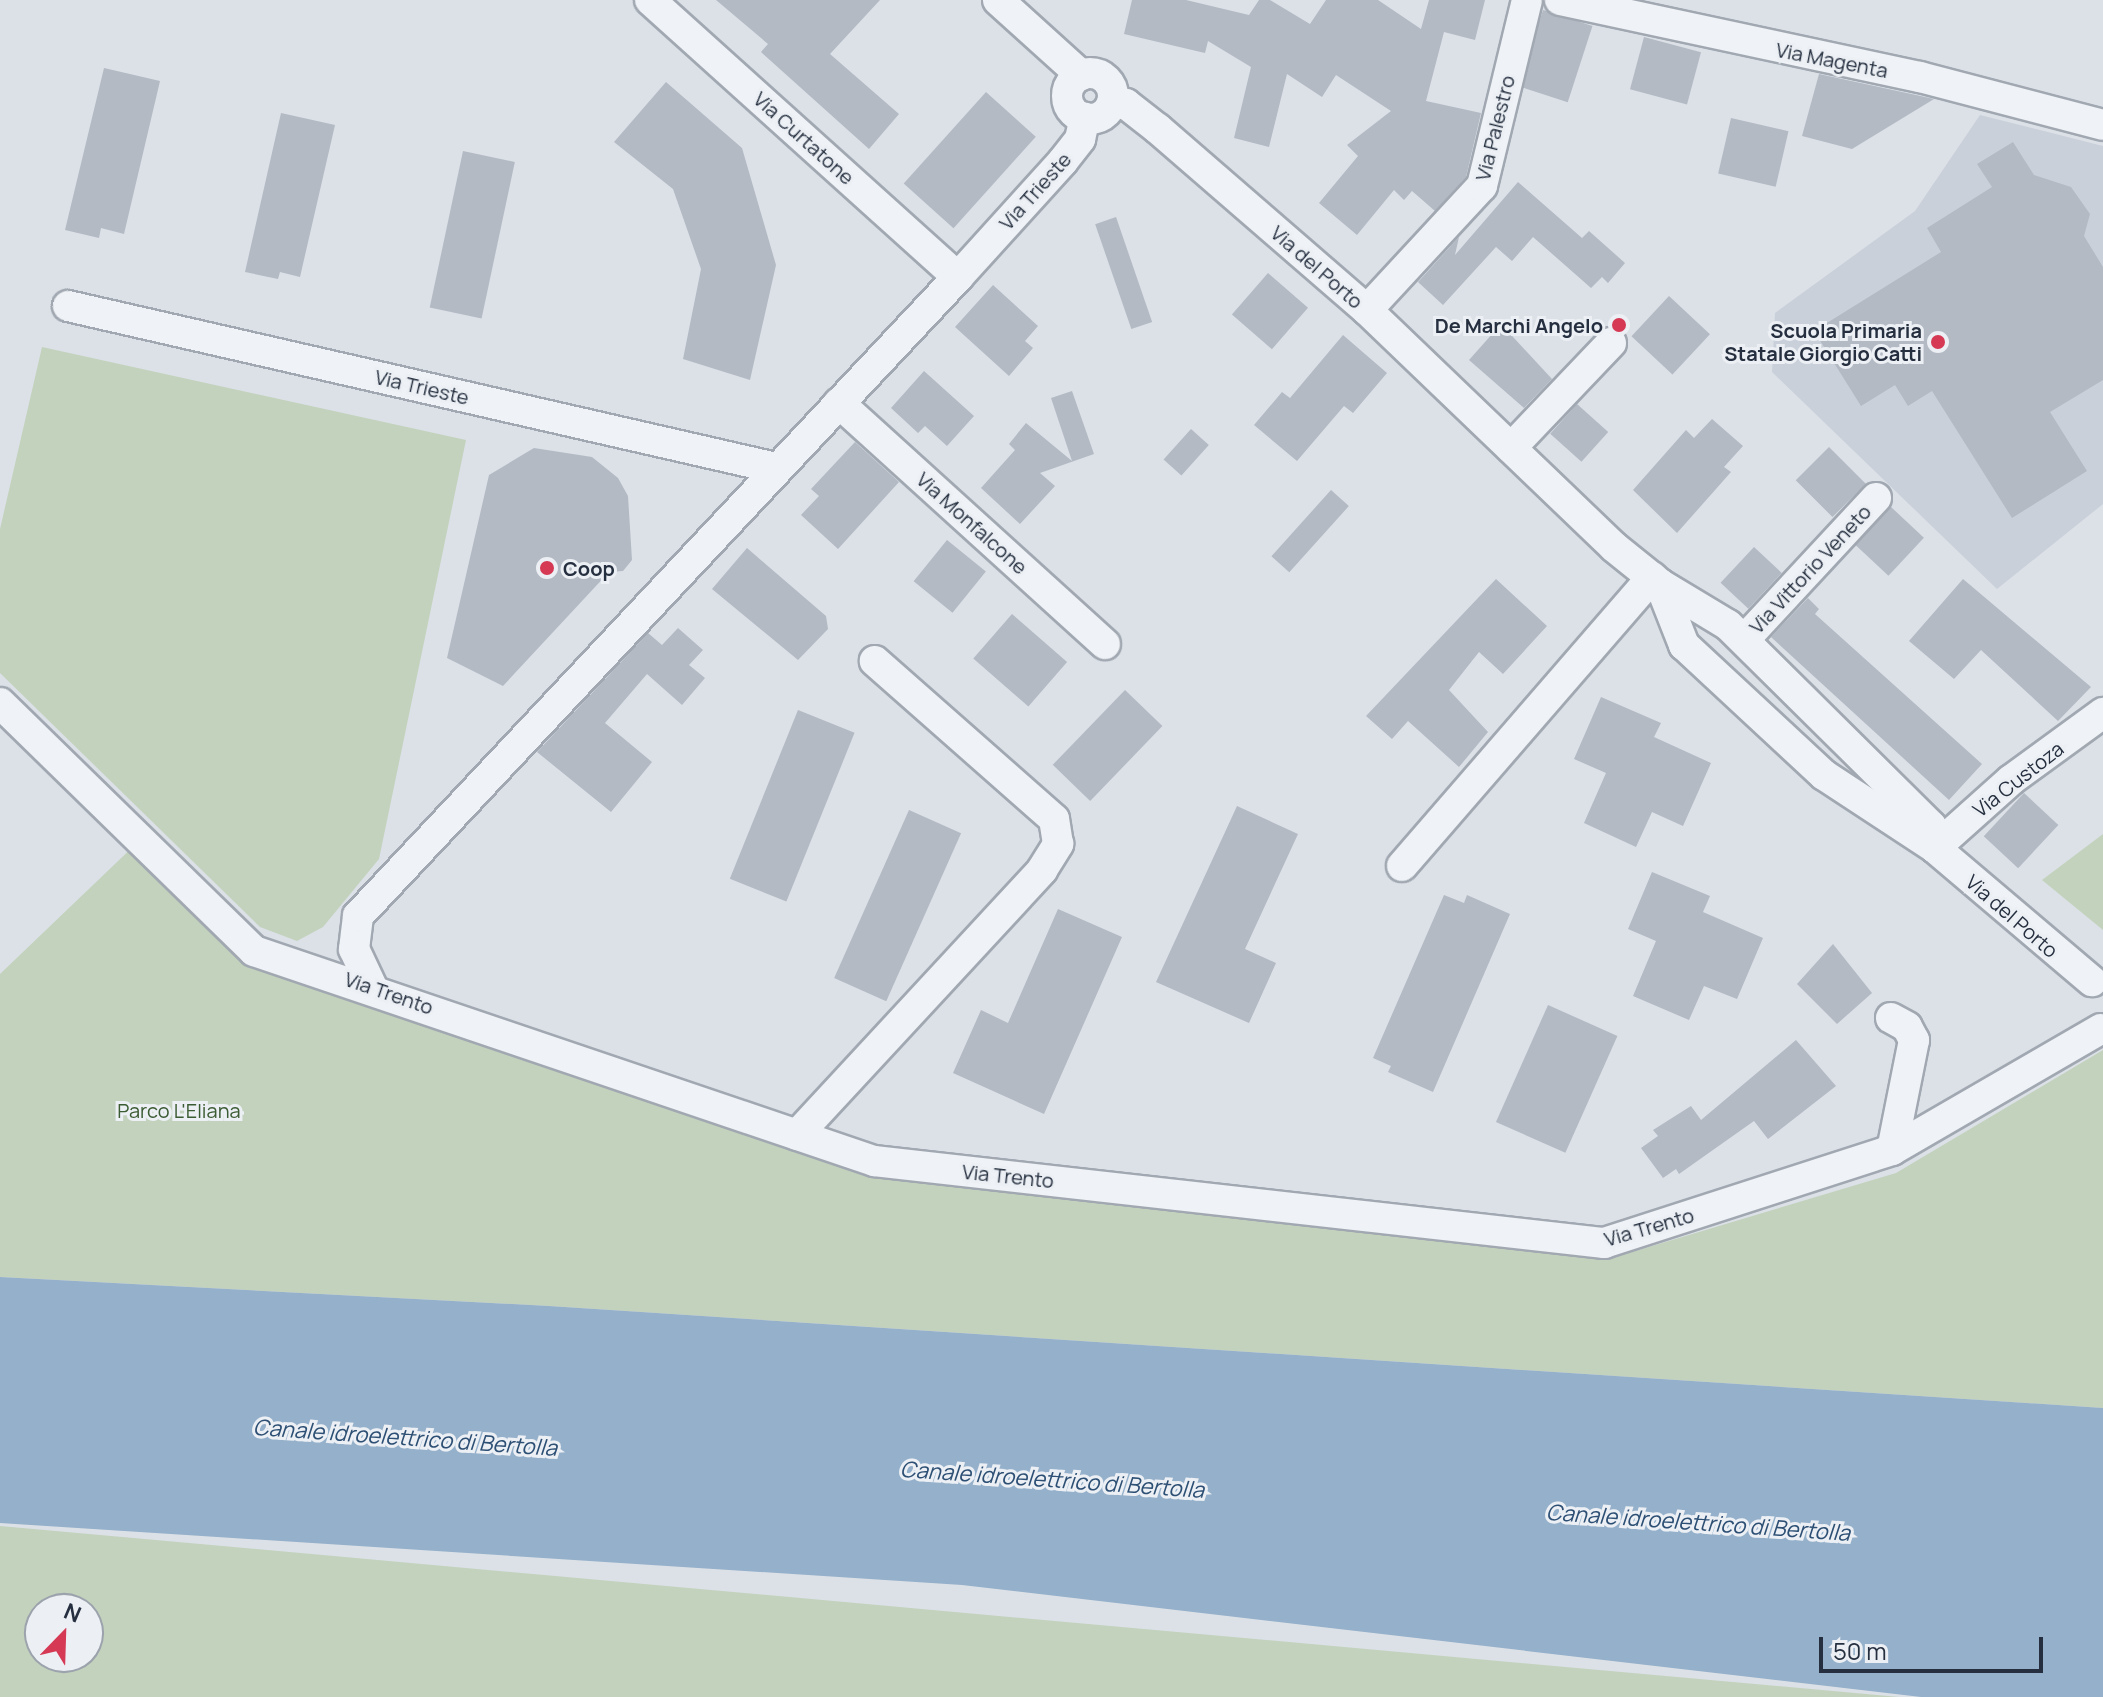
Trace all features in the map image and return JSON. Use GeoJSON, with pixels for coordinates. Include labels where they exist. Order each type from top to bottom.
{"type":"FeatureCollection","features":[{"type":"Feature","properties":{"kind":"street","name":"Via Curtatone"},"geometry":{"type":"LineString","coordinates":[[650,0],[958,277]]}},
{"type":"Feature","properties":{"kind":"street"},"geometry":{"type":"LineString","coordinates":[[998,0],[1081,75],[1106,79],[1112,103],[1103,116],[1085,118],[1067,98],[1081,75]]}},
{"type":"Feature","properties":{"kind":"street","name":"Via Palestro"},"geometry":{"type":"LineString","coordinates":[[1367,310],[1482,186],[1527,0]]}},
{"type":"Feature","properties":{"kind":"street","name":"Via Magenta"},"geometry":{"type":"LineString","coordinates":[[1560,0],[1920,77],[2103,125]]}},
{"type":"Feature","properties":{"kind":"street","name":"Via del Porto"},"geometry":{"type":"LineString","coordinates":[[1112,103],[1126,104],[1158,129],[1367,310],[1656,581],[1736,632],[1856,748],[1878,780],[1931,826],[1935,848]]}},
{"type":"Feature","properties":{"kind":"street","name":"Via Trieste"},"geometry":{"type":"LineString","coordinates":[[372,987],[354,949],[358,916],[958,277],[1063,161],[1080,139],[1085,118]]}},
{"type":"Feature","properties":{"kind":"street","name":"Via Trieste"},"geometry":{"type":"LineString","coordinates":[[68,306],[776,468]]}},
{"type":"Feature","properties":{"kind":"street"},"geometry":{"type":"LineString","coordinates":[[1511,448],[1611,343]]}},
{"type":"Feature","properties":{"kind":"street","name":"Via Monfalcone"},"geometry":{"type":"LineString","coordinates":[[839,403],[1105,644]]}},
{"type":"Feature","properties":{"kind":"street","name":"Via Vittorio Veneto"},"geometry":{"type":"LineString","coordinates":[[1736,632],[1876,498]]}},
{"type":"Feature","properties":{"kind":"street"},"geometry":{"type":"LineString","coordinates":[[1402,866],[1656,581]]}},
{"type":"Feature","properties":{"kind":"street","name":"Via del Porto"},"geometry":{"type":"LineString","coordinates":[[1656,581],[1693,654],[1824,775],[1935,848],[2098,976]]}},
{"type":"Feature","properties":{"kind":"street"},"geometry":{"type":"LineString","coordinates":[[1693,654],[1695,632],[1706,622],[1736,632]]}},
{"type":"Feature","properties":{"kind":"street"},"geometry":{"type":"LineString","coordinates":[[797,1135],[1042,870],[1058,844],[1054,819],[875,661]]}},
{"type":"Feature","properties":{"kind":"street","name":"Via Trento"},"geometry":{"type":"LineString","coordinates":[[0,703],[254,951],[372,987],[874,1161],[1220,1188],[1375,1206],[1604,1243],[1892,1150],[2102,1030]]}},
{"type":"Feature","properties":{"kind":"street","name":"Via Custoza"},"geometry":{"type":"LineString","coordinates":[[1935,848],[2011,780],[2103,713]]}},
{"type":"Feature","properties":{"kind":"street"},"geometry":{"type":"LineString","coordinates":[[1824,775],[1849,777],[1860,766],[1856,748]]}},
{"type":"Feature","properties":{"kind":"street"},"geometry":{"type":"LineString","coordinates":[[2098,976],[2087,1002],[2102,1030]]}},
{"type":"Feature","properties":{"kind":"street"},"geometry":{"type":"LineString","coordinates":[[1891,1018],[1907,1027],[1914,1040],[1892,1150]]}},
{"type":"Feature","properties":{"kind":"shaded area","name":"Scuola Primaria Statale Giorgio Catti"},"geometry":{"type":"Polygon","coordinates":[[[1980,115],[2103,146],[2103,504],[1997,589],[1772,372],[1775,313],[1915,211],[1980,115]]]}},
{"type":"Feature","properties":{"kind":"green space"},"geometry":{"type":"Polygon","coordinates":[[[42,347],[466,440],[379,859],[323,927],[297,941],[260,927],[0,673],[0,529],[42,347]]]}},
{"type":"Feature","properties":{"kind":"green space"},"geometry":{"type":"Polygon","coordinates":[[[2103,834],[2103,930],[2042,880],[2103,834]]]}},
{"type":"Feature","properties":{"kind":"green space","name":"Parco L'Eliana"},"geometry":{"type":"Polygon","coordinates":[[[140,840],[254,951],[874,1161],[1612,1258],[1896,1173],[2103,1050],[2103,1408],[549,1306],[0,1277],[0,974],[140,840]]]}},
{"type":"Feature","properties":{"kind":"green space"},"geometry":{"type":"Polygon","coordinates":[[[0,1526],[1899,1697],[0,1697],[0,1526]]]}},
{"type":"Feature","properties":{"kind":"water","name":"Canale idroelettrico di Bertolla"},"geometry":{"type":"Polygon","coordinates":[[[0,1277],[549,1306],[2103,1408],[2103,1697],[1921,1697],[962,1585],[0,1523],[0,1277]]]}},
{"type":"Feature","properties":{"kind":"building"},"geometry":{"type":"Polygon","coordinates":[[[716,0],[880,0],[830,54],[899,114],[869,149],[761,52],[768,44],[716,0]]]}},
{"type":"Feature","properties":{"kind":"building"},"geometry":{"type":"Polygon","coordinates":[[[1132,0],[1186,0],[1249,15],[1259,0],[1270,0],[1310,24],[1326,0],[1378,0],[1421,29],[1429,0],[1485,0],[1475,40],[1444,32],[1426,101],[1481,113],[1466,177],[1435,211],[1412,191],[1404,200],[1394,190],[1357,235],[1319,203],[1358,156],[1347,145],[1391,111],[1336,75],[1322,97],[1287,74],[1269,147],[1234,138],[1251,67],[1208,41],[1205,53],[1124,34],[1132,0]]]}},
{"type":"Feature","properties":{"kind":"building"},"geometry":{"type":"Polygon","coordinates":[[[1543,10],[1592,26],[1568,102],[1518,86],[1543,10]]]}},
{"type":"Feature","properties":{"kind":"building"},"geometry":{"type":"Polygon","coordinates":[[[1644,37],[1701,52],[1687,104],[1630,89],[1644,37]]]}},
{"type":"Feature","properties":{"kind":"building"},"geometry":{"type":"Polygon","coordinates":[[[104,68],[160,81],[124,234],[101,228],[99,238],[65,230],[104,68]]]}},
{"type":"Feature","properties":{"kind":"building"},"geometry":{"type":"Polygon","coordinates":[[[1819,74],[1934,99],[1852,149],[1802,136],[1819,74]]]}},
{"type":"Feature","properties":{"kind":"building"},"geometry":{"type":"Polygon","coordinates":[[[666,82],[742,148],[776,265],[750,380],[683,359],[701,269],[673,189],[614,142],[666,82]]]}},
{"type":"Feature","properties":{"kind":"building"},"geometry":{"type":"Polygon","coordinates":[[[986,92],[1036,137],[953,228],[904,183],[986,92]]]}},
{"type":"Feature","properties":{"kind":"building"},"geometry":{"type":"Polygon","coordinates":[[[281,113],[335,125],[300,277],[280,272],[278,279],[245,272],[281,113]]]}},
{"type":"Feature","properties":{"kind":"building"},"geometry":{"type":"Polygon","coordinates":[[[1731,118],[1788,131],[1776,187],[1718,174],[1731,118]]]}},
{"type":"Feature","properties":{"kind":"building"},"geometry":{"type":"Polygon","coordinates":[[[2013,142],[2034,175],[2071,187],[2090,214],[2084,236],[2103,267],[2103,380],[2050,412],[2087,471],[2012,518],[1932,391],[1908,406],[1895,385],[1861,406],[1814,331],[1941,252],[1927,228],[1992,187],[1977,164],[2013,142]]]}},
{"type":"Feature","properties":{"kind":"building"},"geometry":{"type":"Polygon","coordinates":[[[463,151],[515,162],[482,319],[430,308],[463,151]]]}},
{"type":"Feature","properties":{"kind":"building"},"geometry":{"type":"Polygon","coordinates":[[[1518,182],[1582,238],[1589,231],[1625,263],[1608,283],[1602,277],[1591,288],[1533,237],[1512,261],[1496,247],[1443,305],[1418,282],[1459,237],[1455,255],[1518,182]]]}},
{"type":"Feature","properties":{"kind":"building"},"geometry":{"type":"Polygon","coordinates":[[[1116,217],[1152,322],[1131,329],[1095,224],[1116,217]]]}},
{"type":"Feature","properties":{"kind":"building"},"geometry":{"type":"Polygon","coordinates":[[[1268,273],[1308,308],[1272,349],[1232,315],[1268,273]]]}},
{"type":"Feature","properties":{"kind":"building"},"geometry":{"type":"Polygon","coordinates":[[[993,285],[1038,326],[1025,341],[1033,348],[1009,376],[955,327],[993,285]]]}},
{"type":"Feature","properties":{"kind":"building"},"geometry":{"type":"Polygon","coordinates":[[[1669,296],[1710,334],[1672,374],[1631,336],[1669,296]]]}},
{"type":"Feature","properties":{"kind":"building"},"geometry":{"type":"Polygon","coordinates":[[[1501,324],[1552,379],[1524,408],[1469,360],[1501,324]]]}},
{"type":"Feature","properties":{"kind":"building"},"geometry":{"type":"Polygon","coordinates":[[[1343,335],[1387,373],[1353,413],[1344,406],[1297,461],[1254,425],[1282,392],[1290,398],[1343,335]]]}},
{"type":"Feature","properties":{"kind":"building"},"geometry":{"type":"Polygon","coordinates":[[[924,371],[974,416],[947,446],[925,426],[918,433],[891,408],[924,371]]]}},
{"type":"Feature","properties":{"kind":"building"},"geometry":{"type":"Polygon","coordinates":[[[1072,391],[1094,454],[1040,473],[1055,486],[1020,524],[981,488],[1015,450],[1009,444],[1026,423],[1072,461],[1051,398],[1072,391]]]}},
{"type":"Feature","properties":{"kind":"building"},"geometry":{"type":"Polygon","coordinates":[[[1577,404],[1608,432],[1581,462],[1550,434],[1577,404]]]}},
{"type":"Feature","properties":{"kind":"building"},"geometry":{"type":"Polygon","coordinates":[[[1712,419],[1743,446],[1724,467],[1731,472],[1677,533],[1633,490],[1686,430],[1694,438],[1712,419]]]}},
{"type":"Feature","properties":{"kind":"building"},"geometry":{"type":"Polygon","coordinates":[[[1191,429],[1209,445],[1181,476],[1164,459],[1191,429]]]}},
{"type":"Feature","properties":{"kind":"building"},"geometry":{"type":"Polygon","coordinates":[[[855,442],[899,482],[838,549],[801,515],[819,496],[811,489],[855,442]]]}},
{"type":"Feature","properties":{"kind":"building"},"geometry":{"type":"Polygon","coordinates":[[[1829,447],[1866,484],[1833,517],[1796,480],[1829,447]]]}},
{"type":"Feature","properties":{"kind":"building","name":"Coop"},"geometry":{"type":"Polygon","coordinates":[[[534,448],[592,457],[618,478],[628,496],[632,560],[623,571],[609,572],[503,686],[447,658],[489,475],[534,448]]]}},
{"type":"Feature","properties":{"kind":"building"},"geometry":{"type":"Polygon","coordinates":[[[1331,490],[1349,506],[1289,572],[1271,556],[1331,490]]]}},
{"type":"Feature","properties":{"kind":"building"},"geometry":{"type":"Polygon","coordinates":[[[1891,507],[1924,538],[1888,576],[1856,545],[1891,507]]]}},
{"type":"Feature","properties":{"kind":"building"},"geometry":{"type":"Polygon","coordinates":[[[947,540],[986,571],[953,613],[914,581],[947,540]]]}},
{"type":"Feature","properties":{"kind":"building"},"geometry":{"type":"Polygon","coordinates":[[[1754,547],[1782,573],[1748,609],[1721,583],[1754,547]]]}},
{"type":"Feature","properties":{"kind":"building"},"geometry":{"type":"Polygon","coordinates":[[[747,548],[826,616],[828,629],[798,660],[712,589],[747,548]]]}},
{"type":"Feature","properties":{"kind":"building"},"geometry":{"type":"Polygon","coordinates":[[[1496,579],[1547,626],[1503,674],[1479,652],[1449,690],[1488,732],[1459,767],[1408,721],[1392,739],[1366,716],[1496,579]]]}},
{"type":"Feature","properties":{"kind":"building"},"geometry":{"type":"Polygon","coordinates":[[[1963,579],[2091,687],[2058,721],[1981,650],[1954,679],[1909,641],[1963,579]]]}},
{"type":"Feature","properties":{"kind":"building"},"geometry":{"type":"Polygon","coordinates":[[[1808,598],[1819,609],[1815,614],[1982,764],[1949,800],[1771,637],[1808,598]]]}},
{"type":"Feature","properties":{"kind":"building"},"geometry":{"type":"Polygon","coordinates":[[[1012,614],[1067,662],[1028,706],[973,659],[1012,614]]]}},
{"type":"Feature","properties":{"kind":"building"},"geometry":{"type":"Polygon","coordinates":[[[678,628],[703,650],[689,665],[705,678],[682,705],[647,674],[605,723],[652,762],[611,812],[537,752],[648,633],[662,645],[678,628]]]}},
{"type":"Feature","properties":{"kind":"building"},"geometry":{"type":"Polygon","coordinates":[[[1125,690],[1162,726],[1090,801],[1053,765],[1125,690]]]}},
{"type":"Feature","properties":{"kind":"building"},"geometry":{"type":"Polygon","coordinates":[[[1601,697],[1661,723],[1654,737],[1711,763],[1683,826],[1652,812],[1636,847],[1584,823],[1606,773],[1574,759],[1601,697]]]}},
{"type":"Feature","properties":{"kind":"building"},"geometry":{"type":"Polygon","coordinates":[[[798,710],[855,733],[786,902],[730,879],[798,710]]]}},
{"type":"Feature","properties":{"kind":"building"},"geometry":{"type":"Polygon","coordinates":[[[2024,793],[2058,825],[2018,868],[1984,836],[2024,793]]]}},
{"type":"Feature","properties":{"kind":"building"},"geometry":{"type":"Polygon","coordinates":[[[1237,806],[1298,834],[1245,949],[1276,963],[1249,1023],[1156,982],[1237,806]]]}},
{"type":"Feature","properties":{"kind":"building"},"geometry":{"type":"Polygon","coordinates":[[[909,810],[961,833],[886,1001],[834,978],[909,810]]]}},
{"type":"Feature","properties":{"kind":"building"},"geometry":{"type":"Polygon","coordinates":[[[1652,872],[1710,896],[1703,912],[1763,938],[1737,999],[1704,986],[1689,1020],[1633,996],[1656,941],[1628,929],[1652,872]]]}},
{"type":"Feature","properties":{"kind":"building"},"geometry":{"type":"Polygon","coordinates":[[[1444,895],[1464,903],[1467,895],[1510,914],[1433,1092],[1388,1072],[1391,1066],[1373,1058],[1444,895]]]}},
{"type":"Feature","properties":{"kind":"building"},"geometry":{"type":"Polygon","coordinates":[[[1058,909],[1122,937],[1044,1114],[953,1073],[981,1010],[1008,1023],[1058,909]]]}},
{"type":"Feature","properties":{"kind":"building"},"geometry":{"type":"Polygon","coordinates":[[[1833,944],[1872,993],[1837,1024],[1797,984],[1833,944]]]}},
{"type":"Feature","properties":{"kind":"building"},"geometry":{"type":"Polygon","coordinates":[[[1548,1005],[1617,1036],[1565,1153],[1496,1122],[1548,1005]]]}},
{"type":"Feature","properties":{"kind":"building"},"geometry":{"type":"Polygon","coordinates":[[[1796,1040],[1836,1086],[1768,1139],[1754,1121],[1679,1174],[1676,1169],[1663,1178],[1641,1148],[1658,1136],[1653,1130],[1691,1106],[1701,1120],[1796,1040]]]}},
{"type":"Feature","properties":{"kind":"place","name":"De Marchi Angelo"},"geometry":{"type":"Point","coordinates":[1619,325]}},
{"type":"Feature","properties":{"kind":"place","name":"Scuola Primaria Statale Giorgio Catti"},"geometry":{"type":"Point","coordinates":[1938,342]}},
{"type":"Feature","properties":{"kind":"place","name":"Coop"},"geometry":{"type":"Point","coordinates":[547,568]}}]}
